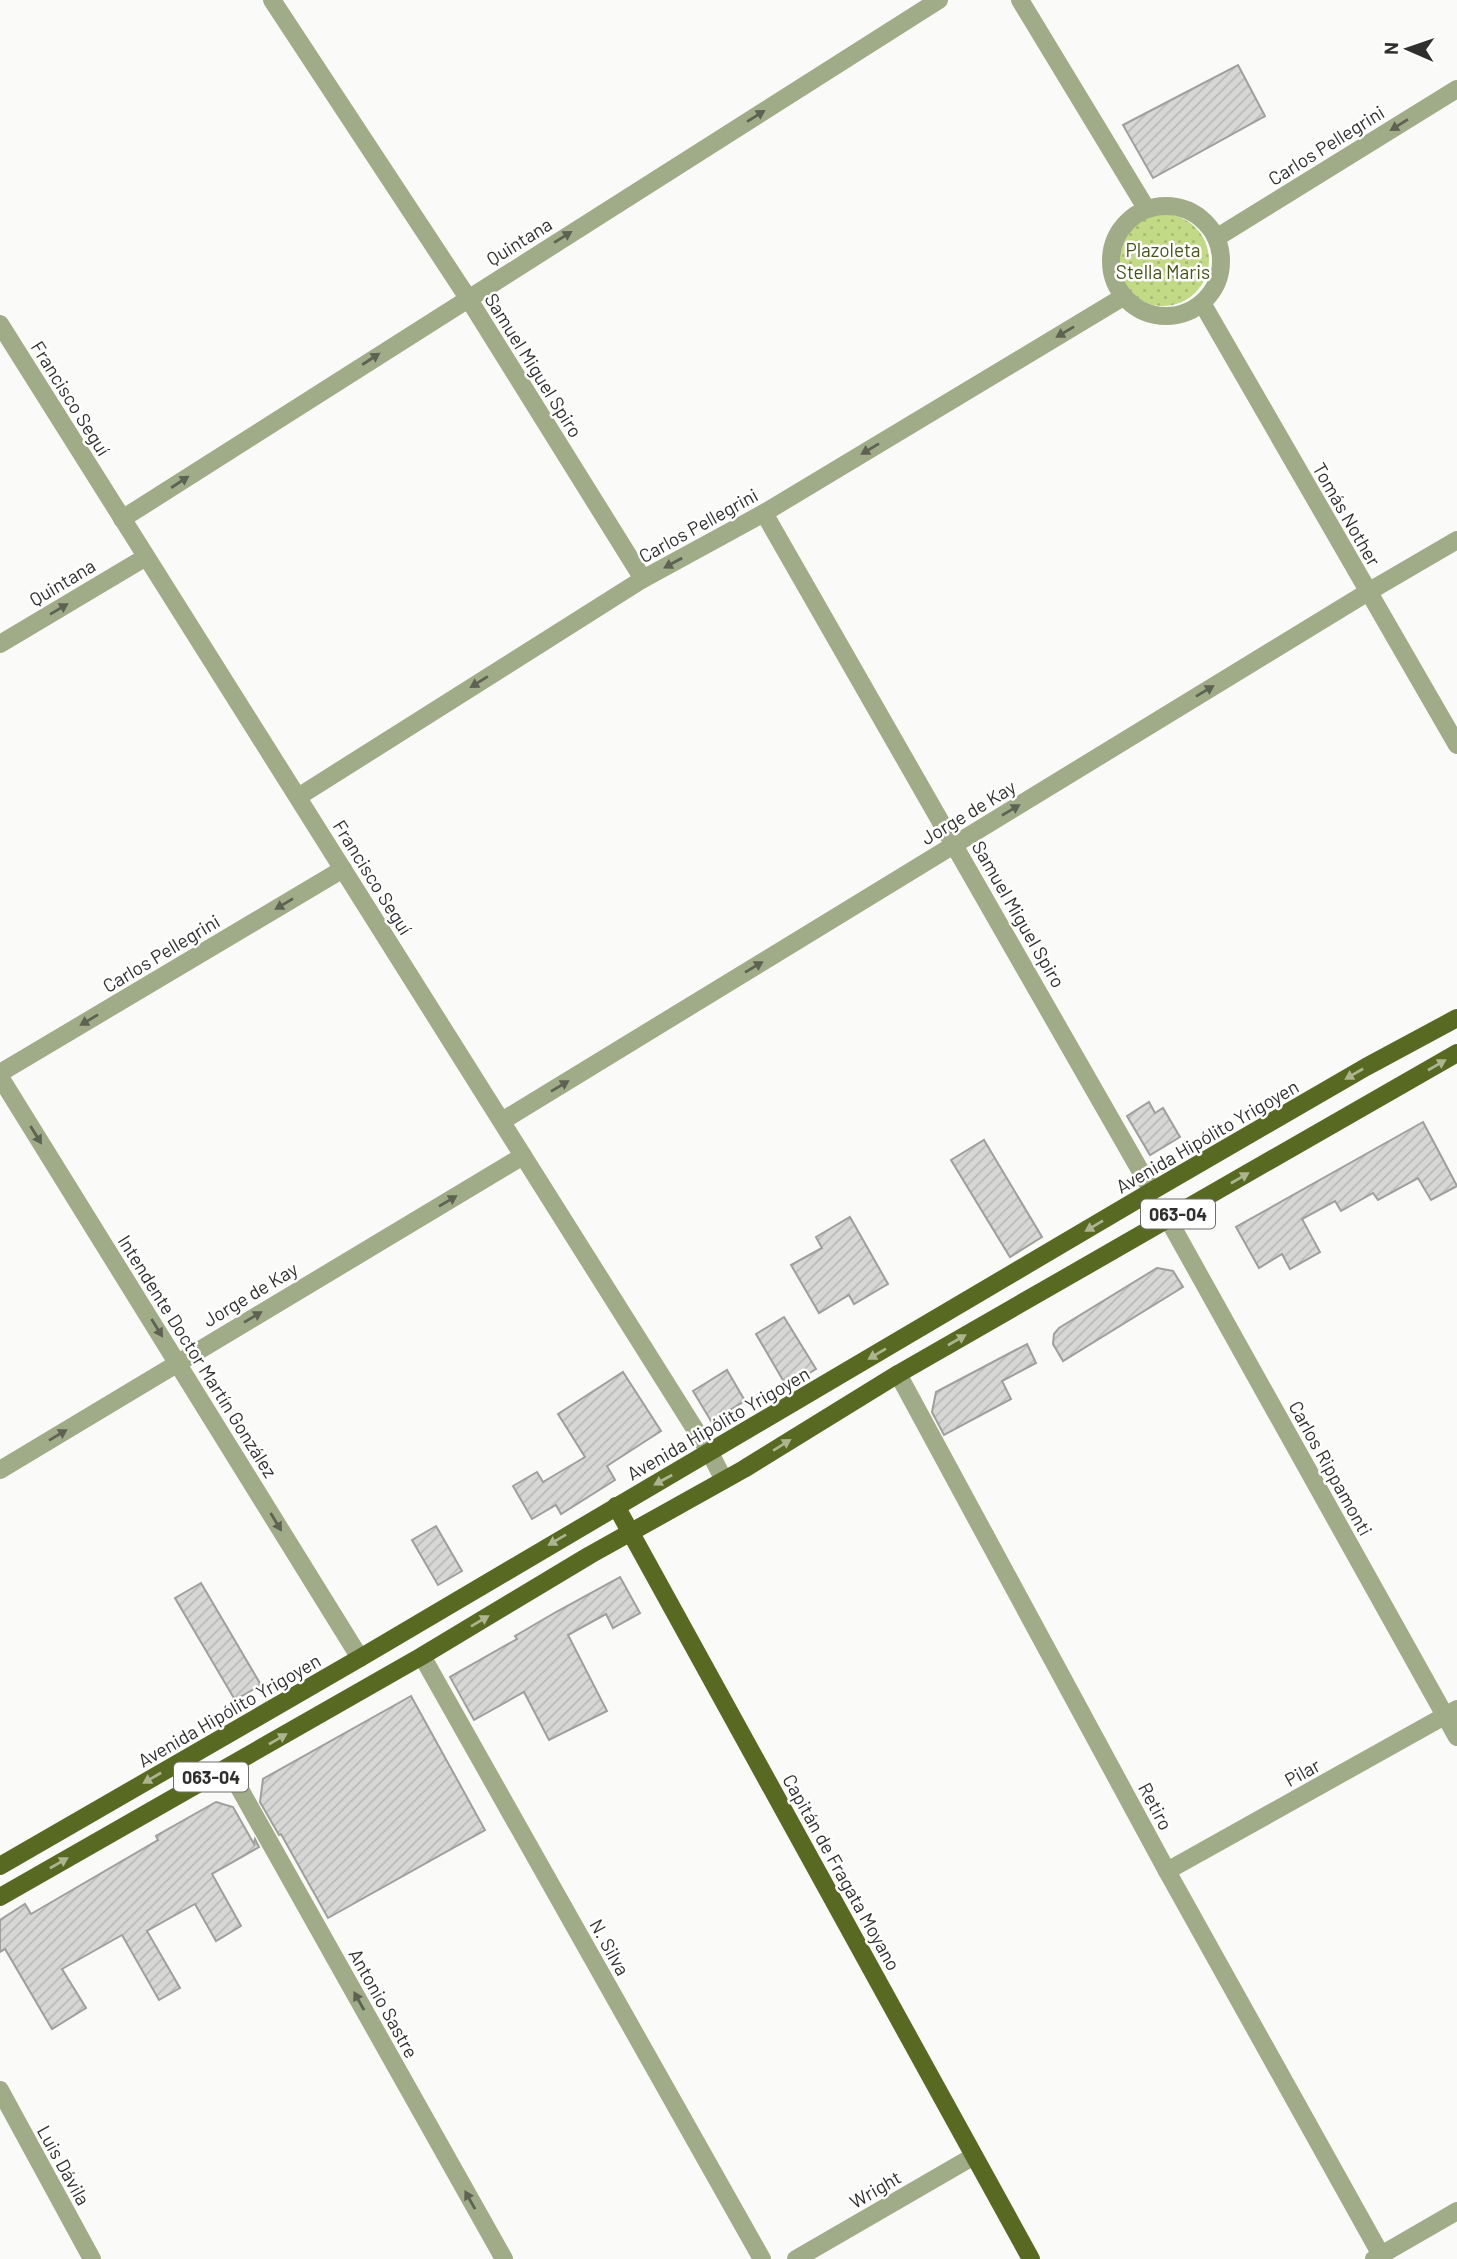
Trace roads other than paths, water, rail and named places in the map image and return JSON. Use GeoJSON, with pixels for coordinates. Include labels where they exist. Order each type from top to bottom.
{"type":"FeatureCollection","features":[{"type":"Feature","properties":{"kind":"main road","name":"Avenida Hipólito Yrigoyen"},"geometry":{"type":"LineString","coordinates":[[0,1866],[1366,1067],[1457,1018]]}},
{"type":"Feature","properties":{"kind":"main road","name":"063-04"},"geometry":{"type":"LineString","coordinates":[[0,1896],[422,1656],[590,1555],[724,1480],[898,1374],[1457,1053]]}},
{"type":"Feature","properties":{"kind":"main road","name":"Capitán de Fragata Moyano"},"geometry":{"type":"LineString","coordinates":[[616,1506],[1031,2259]]}},
{"type":"Feature","properties":{"kind":"street","name":"Quintana"},"geometry":{"type":"LineString","coordinates":[[122,519],[939,0]]}},
{"type":"Feature","properties":{"kind":"street"},"geometry":{"type":"LineString","coordinates":[[1020,0],[1146,208]]}},
{"type":"Feature","properties":{"kind":"street","name":"Samuel Miguel Spiro"},"geometry":{"type":"LineString","coordinates":[[276,2],[468,298],[643,579]]}},
{"type":"Feature","properties":{"kind":"street","name":"Carlos Pellegrini"},"geometry":{"type":"LineString","coordinates":[[1216,238],[1457,89]]}},
{"type":"Feature","properties":{"kind":"street"},"geometry":{"type":"LineString","coordinates":[[1179,206],[1195,213],[1207,224],[1216,238],[1221,255],[1220,273],[1213,290],[1202,303],[1187,313],[1170,317],[1152,315],[1136,308],[1123,297],[1115,284],[1111,269],[1112,246],[1122,226],[1133,215],[1146,208],[1179,206]]}},
{"type":"Feature","properties":{"kind":"street","name":"Carlos Pellegrini"},"geometry":{"type":"LineString","coordinates":[[298,797],[643,579],[764,513],[1123,297]]}},
{"type":"Feature","properties":{"kind":"street","name":"Tomás Nother"},"geometry":{"type":"LineString","coordinates":[[1202,303],[1457,745]]}},
{"type":"Feature","properties":{"kind":"street","name":"Francisco Seguí"},"geometry":{"type":"LineString","coordinates":[[0,324],[710,1453]]}},
{"type":"Feature","properties":{"kind":"street","name":"Samuel Miguel Spiro"},"geometry":{"type":"LineString","coordinates":[[764,513],[1152,1192]]}},
{"type":"Feature","properties":{"kind":"street","name":"Jorge de Kay"},"geometry":{"type":"LineString","coordinates":[[502,1121],[1457,540]]}},
{"type":"Feature","properties":{"kind":"street","name":"Quintana"},"geometry":{"type":"LineString","coordinates":[[0,644],[146,557]]}},
{"type":"Feature","properties":{"kind":"street","name":"Carlos Pellegrini"},"geometry":{"type":"LineString","coordinates":[[0,1075],[343,869]]}},
{"type":"Feature","properties":{"kind":"street","name":"Intendente Doctor Martín González"},"geometry":{"type":"LineString","coordinates":[[0,1075],[359,1658]]}},
{"type":"Feature","properties":{"kind":"street","name":"Jorge de Kay"},"geometry":{"type":"LineString","coordinates":[[0,1471],[523,1156]]}},
{"type":"Feature","properties":{"kind":"street","name":"Carlos Rippamonti"},"geometry":{"type":"LineString","coordinates":[[1168,1219],[1451,1712],[1457,1737]]}},
{"type":"Feature","properties":{"kind":"street","name":"Retiro"},"geometry":{"type":"LineString","coordinates":[[898,1374],[1378,2257]]}},
{"type":"Feature","properties":{"kind":"street"},"geometry":{"type":"LineString","coordinates":[[710,1453],[724,1480]]}},
{"type":"Feature","properties":{"kind":"street","name":"N. Silva"},"geometry":{"type":"LineString","coordinates":[[422,1656],[762,2259]]}},
{"type":"Feature","properties":{"kind":"street","name":"Pilar"},"geometry":{"type":"LineString","coordinates":[[1167,1871],[1451,1712]]}},
{"type":"Feature","properties":{"kind":"street","name":"Antonio Sastre"},"geometry":{"type":"LineString","coordinates":[[228,1768],[504,2259]]}},
{"type":"Feature","properties":{"kind":"street","name":"Luis Dávila"},"geometry":{"type":"LineString","coordinates":[[0,2090],[90,2258]]}},
{"type":"Feature","properties":{"kind":"street","name":"Wright"},"geometry":{"type":"LineString","coordinates":[[796,2259],[975,2156]]}},
{"type":"Feature","properties":{"kind":"street"},"geometry":{"type":"LineString","coordinates":[[1378,2257],[1457,2211]]}},
{"type":"Feature","properties":{"kind":"park label","name":"Plazoleta Stella Maris"},"geometry":{"type":"Point","coordinates":[1163,260]}}]}
